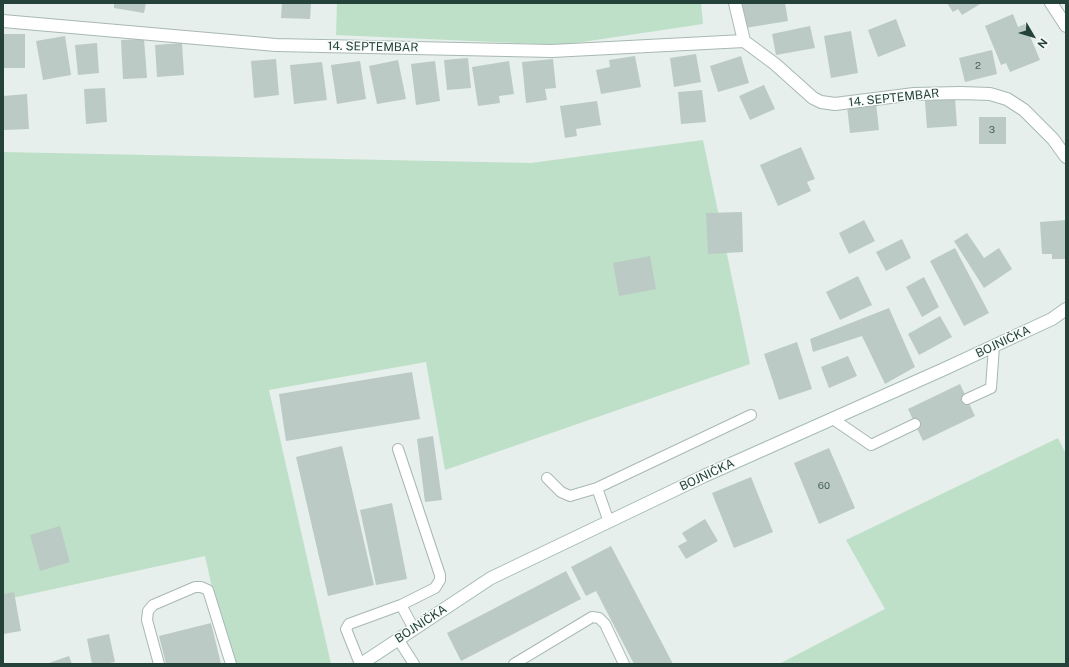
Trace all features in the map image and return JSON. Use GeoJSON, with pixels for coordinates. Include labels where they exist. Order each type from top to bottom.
{"type":"FeatureCollection","features":[{"type":"Feature","properties":{"kind":"street"},"geometry":{"type":"LineString","coordinates":[[735,3],[744,40]]}},
{"type":"Feature","properties":{"kind":"street"},"geometry":{"type":"LineString","coordinates":[[1055,4],[1066,26]]}},
{"type":"Feature","properties":{"kind":"street","name":"14. SEPTEMBAR"},"geometry":{"type":"LineString","coordinates":[[3,21],[276,45],[552,52],[744,40],[775,64],[813,98],[821,102],[835,104],[914,94],[961,93],[990,94],[1007,99],[1024,110],[1053,139],[1066,157]]}},
{"type":"Feature","properties":{"kind":"street","name":"BOJNIČKA"},"geometry":{"type":"LineString","coordinates":[[361,664],[491,578],[704,476],[1052,319],[1066,309]]}},
{"type":"Feature","properties":{"kind":"lane"},"geometry":{"type":"LineString","coordinates":[[967,399],[991,388],[994,346]]}},
{"type":"Feature","properties":{"kind":"lane"},"geometry":{"type":"LineString","coordinates":[[547,478],[561,492],[570,496],[597,488],[751,415]]}},
{"type":"Feature","properties":{"kind":"lane"},"geometry":{"type":"LineString","coordinates":[[833,419],[871,445],[915,424]]}},
{"type":"Feature","properties":{"kind":"lane"},"geometry":{"type":"LineString","coordinates":[[361,664],[346,629],[347,626],[401,605],[436,588],[440,580],[440,576],[398,449]]}},
{"type":"Feature","properties":{"kind":"lane"},"geometry":{"type":"LineString","coordinates":[[597,488],[609,522]]}},
{"type":"Feature","properties":{"kind":"lane"},"geometry":{"type":"LineString","coordinates":[[159,664],[147,620],[148,611],[152,605],[195,586],[208,590],[231,664]]}},
{"type":"Feature","properties":{"kind":"lane"},"geometry":{"type":"LineString","coordinates":[[401,605],[414,629]]}},
{"type":"Feature","properties":{"kind":"lane"},"geometry":{"type":"LineString","coordinates":[[514,664],[592,617],[599,618],[605,624],[624,664]]}},
{"type":"Feature","properties":{"kind":"lane"},"geometry":{"type":"LineString","coordinates":[[398,639],[414,664]]}},
{"type":"Feature","properties":{"kind":"green space"},"geometry":{"type":"Polygon","coordinates":[[[337,3],[701,3],[703,24],[562,45],[336,35],[337,3]]]}},
{"type":"Feature","properties":{"kind":"green space"},"geometry":{"type":"Polygon","coordinates":[[[703,140],[750,364],[445,470],[426,362],[269,390],[331,664],[229,664],[205,556],[3,600],[3,152],[531,163],[703,140]]]}},
{"type":"Feature","properties":{"kind":"green space"},"geometry":{"type":"Polygon","coordinates":[[[1058,438],[1066,454],[1066,664],[779,664],[885,609],[846,540],[1058,438]]]}},
{"type":"Feature","properties":{"kind":"building"},"geometry":{"type":"Polygon","coordinates":[[[114,3],[146,3],[144,13],[114,8],[114,3]]]}},
{"type":"Feature","properties":{"kind":"building"},"geometry":{"type":"Polygon","coordinates":[[[282,3],[311,3],[310,19],[281,18],[282,3]]]}},
{"type":"Feature","properties":{"kind":"building"},"geometry":{"type":"Polygon","coordinates":[[[741,3],[785,3],[788,21],[745,28],[741,3]]]}},
{"type":"Feature","properties":{"kind":"building"},"geometry":{"type":"Polygon","coordinates":[[[947,3],[982,3],[962,15],[958,9],[953,12],[947,3]]]}},
{"type":"Feature","properties":{"kind":"building"},"geometry":{"type":"Polygon","coordinates":[[[1013,14],[1018,27],[1025,24],[1040,60],[1010,72],[1006,63],[1001,65],[985,26],[1013,14]]]}},
{"type":"Feature","properties":{"kind":"building"},"geometry":{"type":"Polygon","coordinates":[[[896,19],[906,46],[878,57],[868,30],[896,19]]]}},
{"type":"Feature","properties":{"kind":"building"},"geometry":{"type":"Polygon","coordinates":[[[810,26],[815,48],[776,55],[772,34],[810,26]]]}},
{"type":"Feature","properties":{"kind":"building"},"geometry":{"type":"Polygon","coordinates":[[[851,31],[858,73],[831,78],[824,36],[851,31]]]}},
{"type":"Feature","properties":{"kind":"building"},"geometry":{"type":"Polygon","coordinates":[[[3,34],[25,34],[25,68],[3,68],[3,34]]]}},
{"type":"Feature","properties":{"kind":"building"},"geometry":{"type":"Polygon","coordinates":[[[65,36],[71,75],[43,80],[36,41],[65,36]]]}},
{"type":"Feature","properties":{"kind":"building"},"geometry":{"type":"Polygon","coordinates":[[[144,39],[147,78],[123,79],[121,40],[144,39]]]}},
{"type":"Feature","properties":{"kind":"building"},"geometry":{"type":"Polygon","coordinates":[[[97,43],[99,73],[78,75],[75,45],[97,43]]]}},
{"type":"Feature","properties":{"kind":"building"},"geometry":{"type":"Polygon","coordinates":[[[182,43],[184,75],[157,77],[155,45],[182,43]]]}},
{"type":"Feature","properties":{"kind":"building"},"geometry":{"type":"Polygon","coordinates":[[[992,50],[997,74],[965,82],[959,58],[992,50]]]}},
{"type":"Feature","properties":{"kind":"building"},"geometry":{"type":"Polygon","coordinates":[[[696,54],[701,82],[674,87],[670,58],[696,54]]]}},
{"type":"Feature","properties":{"kind":"building"},"geometry":{"type":"Polygon","coordinates":[[[635,56],[641,87],[601,94],[596,70],[610,67],[609,60],[635,56]]]}},
{"type":"Feature","properties":{"kind":"building"},"geometry":{"type":"Polygon","coordinates":[[[741,56],[749,83],[718,92],[710,66],[741,56]]]}},
{"type":"Feature","properties":{"kind":"building"},"geometry":{"type":"Polygon","coordinates":[[[468,58],[471,88],[447,90],[444,60],[468,58]]]}},
{"type":"Feature","properties":{"kind":"building"},"geometry":{"type":"Polygon","coordinates":[[[276,59],[279,95],[254,98],[251,61],[276,59]]]}},
{"type":"Feature","properties":{"kind":"building"},"geometry":{"type":"Polygon","coordinates":[[[553,59],[556,88],[545,89],[547,100],[526,103],[522,62],[553,59]]]}},
{"type":"Feature","properties":{"kind":"building"},"geometry":{"type":"Polygon","coordinates":[[[398,60],[406,99],[377,104],[369,66],[398,60]]]}},
{"type":"Feature","properties":{"kind":"building"},"geometry":{"type":"Polygon","coordinates":[[[360,61],[366,99],[337,104],[331,65],[360,61]]]}},
{"type":"Feature","properties":{"kind":"building"},"geometry":{"type":"Polygon","coordinates":[[[435,61],[440,101],[416,105],[411,64],[435,61]]]}},
{"type":"Feature","properties":{"kind":"building"},"geometry":{"type":"Polygon","coordinates":[[[509,61],[514,94],[499,96],[500,103],[478,106],[472,67],[509,61]]]}},
{"type":"Feature","properties":{"kind":"building"},"geometry":{"type":"Polygon","coordinates":[[[322,62],[327,100],[294,104],[290,65],[322,62]]]}},
{"type":"Feature","properties":{"kind":"building"},"geometry":{"type":"Polygon","coordinates":[[[764,85],[775,109],[750,120],[739,96],[764,85]]]}},
{"type":"Feature","properties":{"kind":"building"},"geometry":{"type":"Polygon","coordinates":[[[105,88],[107,122],[86,124],[84,89],[105,88]]]}},
{"type":"Feature","properties":{"kind":"building"},"geometry":{"type":"Polygon","coordinates":[[[702,90],[706,122],[681,124],[678,92],[702,90]]]}},
{"type":"Feature","properties":{"kind":"building"},"geometry":{"type":"Polygon","coordinates":[[[27,94],[29,129],[3,130],[3,96],[27,94]]]}},
{"type":"Feature","properties":{"kind":"building"},"geometry":{"type":"Polygon","coordinates":[[[955,98],[957,126],[927,128],[925,101],[955,98]]]}},
{"type":"Feature","properties":{"kind":"building"},"geometry":{"type":"Polygon","coordinates":[[[597,101],[601,125],[576,129],[577,136],[565,138],[560,106],[597,101]]]}},
{"type":"Feature","properties":{"kind":"building"},"geometry":{"type":"Polygon","coordinates":[[[876,103],[879,130],[850,133],[847,106],[876,103]]]}},
{"type":"Feature","properties":{"kind":"building"},"geometry":{"type":"Polygon","coordinates":[[[979,117],[1006,117],[1006,144],[979,144],[979,117]]]}},
{"type":"Feature","properties":{"kind":"building"},"geometry":{"type":"Polygon","coordinates":[[[801,147],[815,179],[807,182],[811,191],[778,206],[760,165],[801,147]]]}},
{"type":"Feature","properties":{"kind":"building"},"geometry":{"type":"Polygon","coordinates":[[[742,212],[743,252],[708,254],[706,213],[742,212]]]}},
{"type":"Feature","properties":{"kind":"building"},"geometry":{"type":"Polygon","coordinates":[[[864,220],[875,241],[849,254],[839,233],[864,220]]]}},
{"type":"Feature","properties":{"kind":"building"},"geometry":{"type":"Polygon","coordinates":[[[1066,220],[1066,259],[1052,259],[1052,254],[1042,254],[1040,222],[1066,220]]]}},
{"type":"Feature","properties":{"kind":"building"},"geometry":{"type":"Polygon","coordinates":[[[967,233],[984,258],[999,248],[1012,269],[984,288],[954,241],[967,233]]]}},
{"type":"Feature","properties":{"kind":"building"},"geometry":{"type":"Polygon","coordinates":[[[902,239],[911,258],[886,271],[876,252],[902,239]]]}},
{"type":"Feature","properties":{"kind":"building"},"geometry":{"type":"Polygon","coordinates":[[[955,248],[989,313],[964,326],[930,261],[955,248]]]}},
{"type":"Feature","properties":{"kind":"building"},"geometry":{"type":"Polygon","coordinates":[[[650,256],[656,289],[619,296],[613,263],[650,256]]]}},
{"type":"Feature","properties":{"kind":"building"},"geometry":{"type":"Polygon","coordinates":[[[858,276],[872,305],[840,320],[826,292],[858,276]]]}},
{"type":"Feature","properties":{"kind":"building"},"geometry":{"type":"Polygon","coordinates":[[[924,277],[939,307],[922,317],[906,287],[924,277]]]}},
{"type":"Feature","properties":{"kind":"building"},"geometry":{"type":"Polygon","coordinates":[[[889,308],[915,367],[885,384],[862,336],[813,352],[810,339],[889,308]]]}},
{"type":"Feature","properties":{"kind":"building"},"geometry":{"type":"Polygon","coordinates":[[[940,316],[952,337],[919,355],[908,334],[940,316]]]}},
{"type":"Feature","properties":{"kind":"building"},"geometry":{"type":"Polygon","coordinates":[[[797,342],[812,389],[779,400],[764,354],[797,342]]]}},
{"type":"Feature","properties":{"kind":"building"},"geometry":{"type":"Polygon","coordinates":[[[848,356],[857,376],[829,388],[821,367],[848,356]]]}},
{"type":"Feature","properties":{"kind":"building"},"geometry":{"type":"Polygon","coordinates":[[[412,372],[420,419],[286,441],[279,394],[412,372]]]}},
{"type":"Feature","properties":{"kind":"building"},"geometry":{"type":"Polygon","coordinates":[[[960,384],[975,416],[923,441],[908,409],[960,384]]]}},
{"type":"Feature","properties":{"kind":"building"},"geometry":{"type":"Polygon","coordinates":[[[433,436],[442,500],[425,502],[417,439],[433,436]]]}},
{"type":"Feature","properties":{"kind":"building"},"geometry":{"type":"Polygon","coordinates":[[[342,446],[374,585],[328,596],[296,457],[342,446]]]}},
{"type":"Feature","properties":{"kind":"building"},"geometry":{"type":"Polygon","coordinates":[[[829,448],[855,508],[819,524],[794,463],[829,448]]]}},
{"type":"Feature","properties":{"kind":"building"},"geometry":{"type":"Polygon","coordinates":[[[751,477],[773,532],[734,548],[712,493],[751,477]]]}},
{"type":"Feature","properties":{"kind":"building"},"geometry":{"type":"Polygon","coordinates":[[[392,503],[407,579],[376,585],[360,510],[392,503]]]}},
{"type":"Feature","properties":{"kind":"building"},"geometry":{"type":"Polygon","coordinates":[[[705,519],[718,541],[686,559],[678,546],[687,541],[682,533],[705,519]]]}},
{"type":"Feature","properties":{"kind":"building"},"geometry":{"type":"Polygon","coordinates":[[[60,526],[70,562],[40,571],[30,535],[60,526]]]}},
{"type":"Feature","properties":{"kind":"building"},"geometry":{"type":"Polygon","coordinates":[[[611,546],[673,664],[634,664],[596,591],[586,596],[571,567],[611,546]]]}},
{"type":"Feature","properties":{"kind":"building"},"geometry":{"type":"Polygon","coordinates":[[[566,571],[581,599],[461,661],[447,633],[566,571]]]}},
{"type":"Feature","properties":{"kind":"building"},"geometry":{"type":"Polygon","coordinates":[[[14,592],[21,631],[3,634],[3,594],[14,592]]]}},
{"type":"Feature","properties":{"kind":"building"},"geometry":{"type":"Polygon","coordinates":[[[211,623],[221,664],[166,664],[159,636],[211,623]]]}},
{"type":"Feature","properties":{"kind":"building"},"geometry":{"type":"Polygon","coordinates":[[[109,634],[115,662],[92,664],[87,639],[109,634]]]}},
{"type":"Feature","properties":{"kind":"building"},"geometry":{"type":"Polygon","coordinates":[[[69,656],[72,664],[46,664],[69,656]]]}}]}
